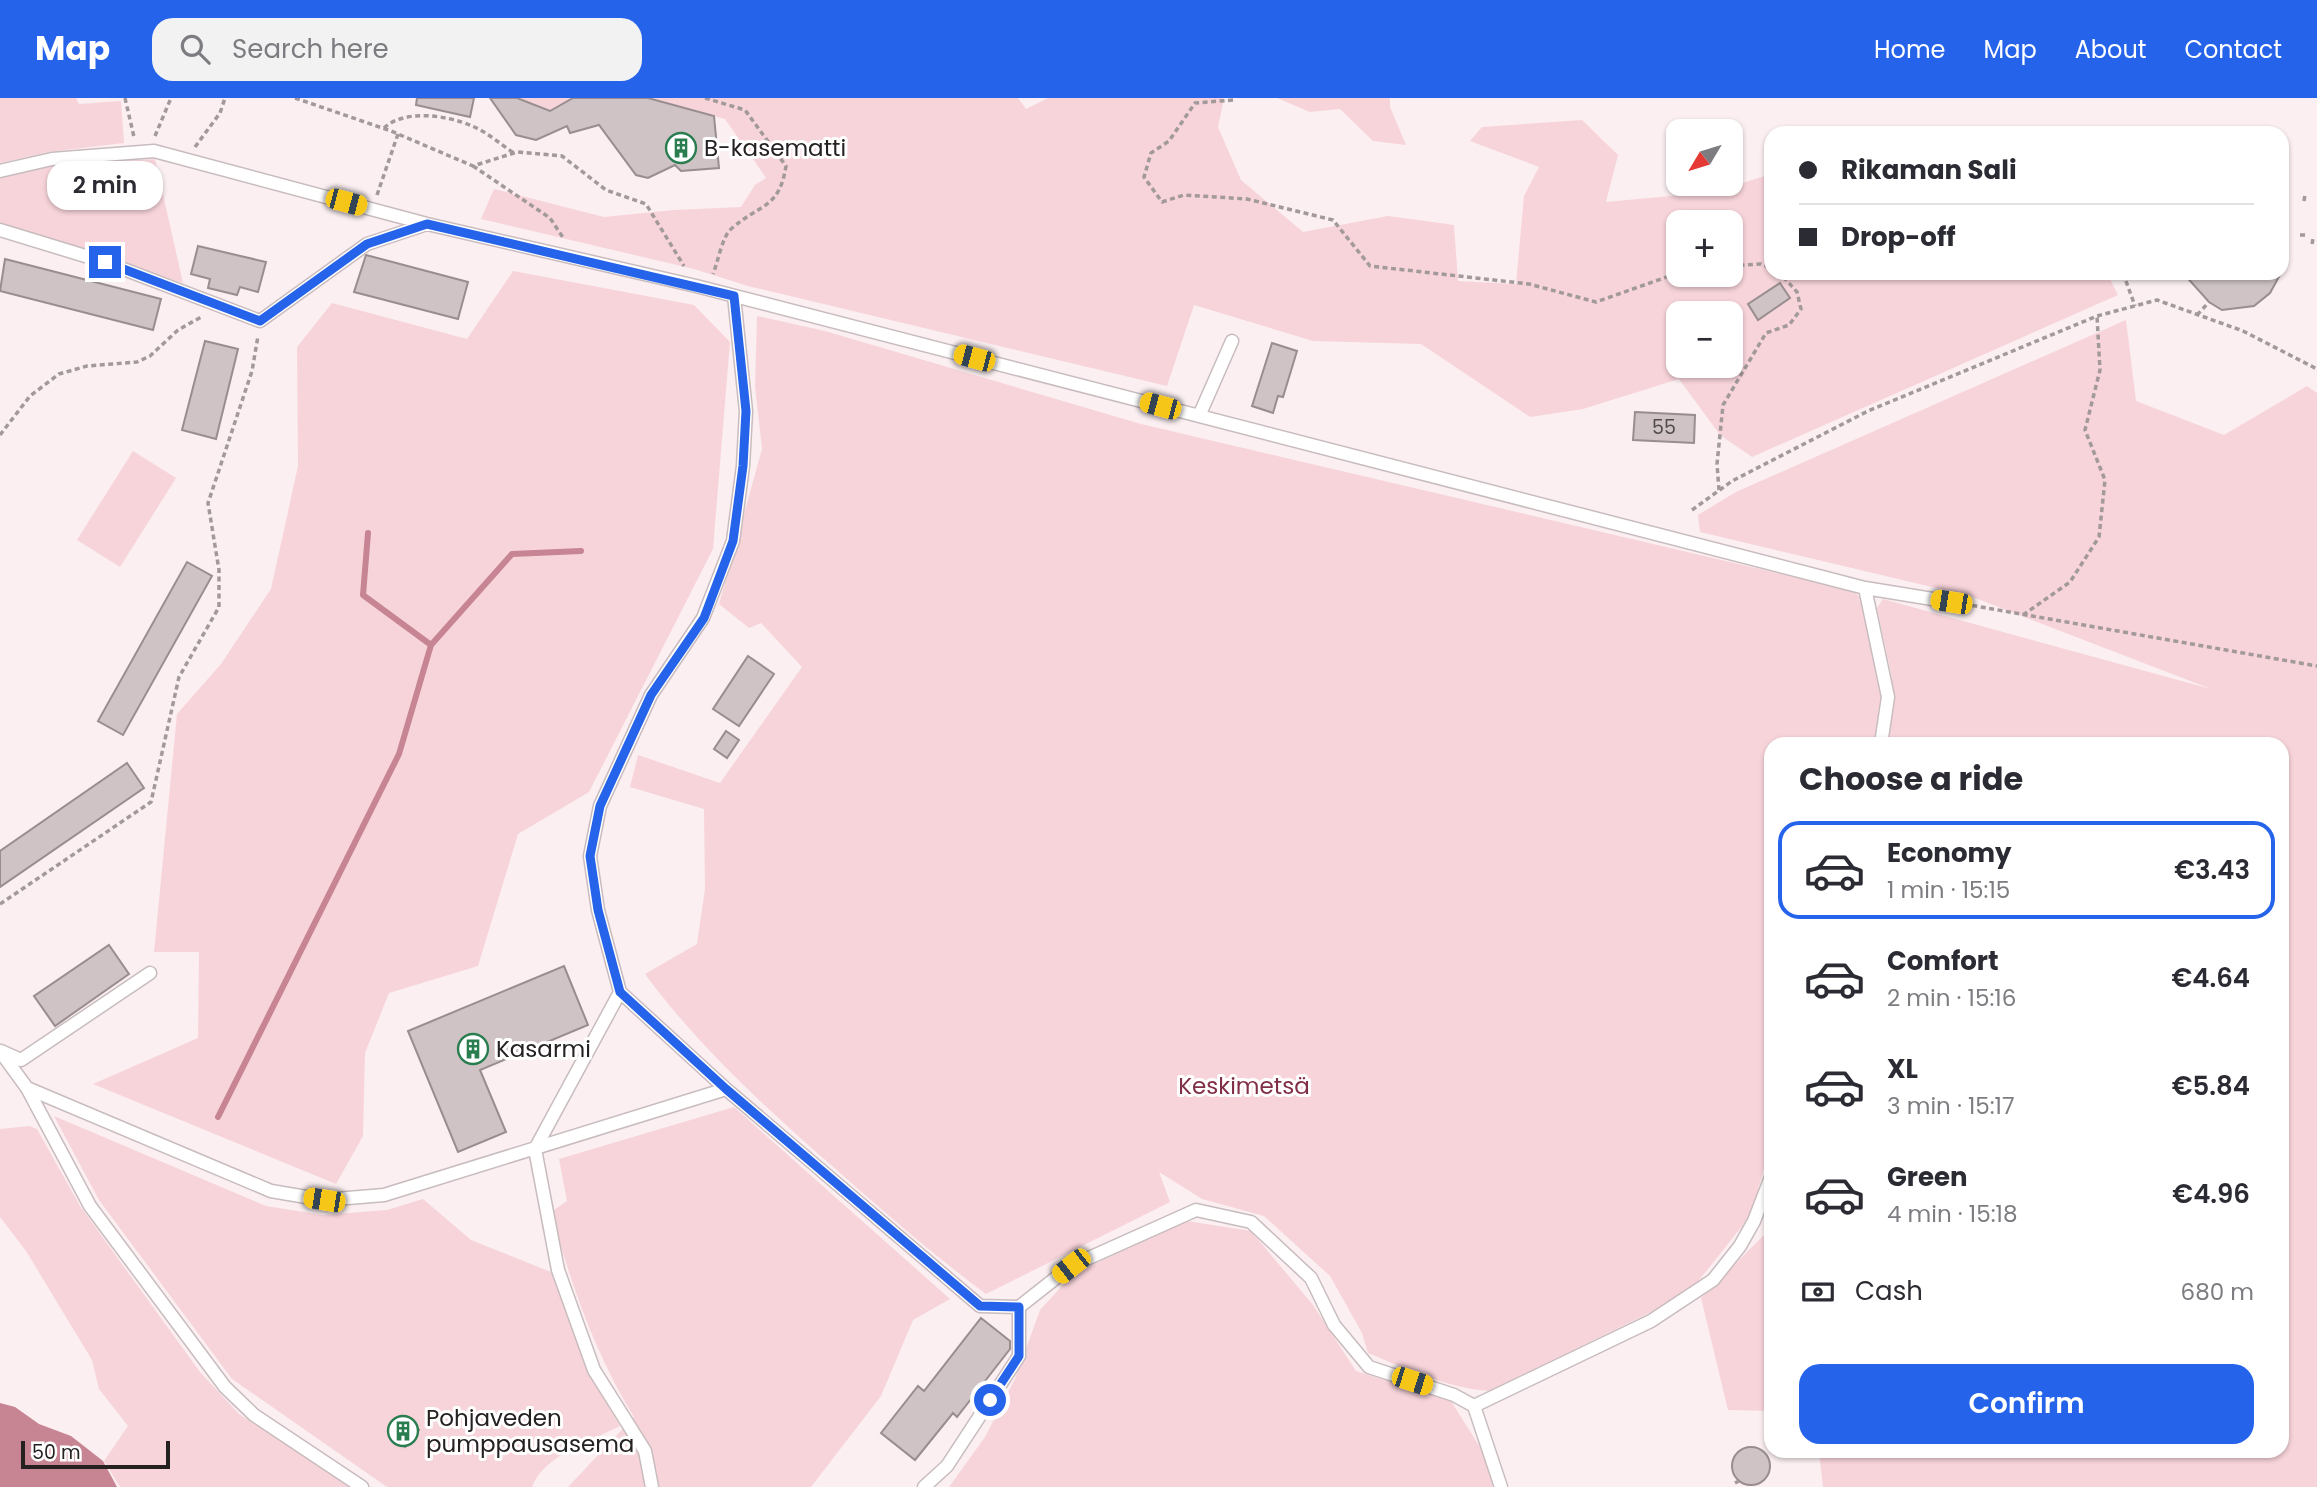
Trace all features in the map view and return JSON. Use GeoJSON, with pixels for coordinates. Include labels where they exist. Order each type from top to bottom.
{"type":"FeatureCollection","features":[{"type":"Feature","properties":{"kind":"lane"},"geometry":{"type":"LineString","coordinates":[[0,171],[52,159],[147,152],[186,160],[427,224],[734,296],[1865,588],[1951,602]]}},
{"type":"Feature","properties":{"kind":"lane"},"geometry":{"type":"LineString","coordinates":[[2,234],[105,262],[260,321],[367,244],[427,224]]}},
{"type":"Feature","properties":{"kind":"lane"},"geometry":{"type":"LineString","coordinates":[[734,296],[746,411],[743,466],[733,541],[704,618],[651,695],[605,793],[590,856],[595,900],[620,992],[726,1089],[980,1306],[1019,1307],[1071,1266],[1196,1210],[1251,1222],[1311,1278],[1334,1325],[1369,1367],[1454,1395],[1474,1406],[1501,1487]]}},
{"type":"Feature","properties":{"kind":"lane"},"geometry":{"type":"LineString","coordinates":[[1199,416],[1232,341]]}},
{"type":"Feature","properties":{"kind":"lane"},"geometry":{"type":"LineString","coordinates":[[1865,588],[1888,697],[1882,737]]}},
{"type":"Feature","properties":{"kind":"lane"},"geometry":{"type":"LineString","coordinates":[[0,1051],[22,1060],[150,973]]}},
{"type":"Feature","properties":{"kind":"lane"},"geometry":{"type":"LineString","coordinates":[[620,992],[535,1149],[558,1270],[594,1370],[645,1451],[652,1487]]}},
{"type":"Feature","properties":{"kind":"lane"},"geometry":{"type":"LineString","coordinates":[[0,1051],[27,1088],[90,1206],[225,1387],[254,1415],[362,1487]]}},
{"type":"Feature","properties":{"kind":"lane"},"geometry":{"type":"LineString","coordinates":[[27,1088],[271,1191],[324,1200],[384,1195],[726,1089]]}},
{"type":"Feature","properties":{"kind":"lane"},"geometry":{"type":"LineString","coordinates":[[1474,1406],[1651,1321],[1713,1280],[1740,1246],[1764,1195]]}},
{"type":"Feature","properties":{"kind":"lane"},"geometry":{"type":"LineString","coordinates":[[924,1487],[947,1466],[1019,1356],[1019,1307]]}},
{"type":"Feature","properties":{"kind":"path"},"geometry":{"type":"LineString","coordinates":[[125,98],[129,126],[147,152]]}},
{"type":"Feature","properties":{"kind":"path"},"geometry":{"type":"LineString","coordinates":[[147,152],[171,98]]}},
{"type":"Feature","properties":{"kind":"path"},"geometry":{"type":"LineString","coordinates":[[186,160],[220,113],[225,98]]}},
{"type":"Feature","properties":{"kind":"path"},"geometry":{"type":"LineString","coordinates":[[295,98],[384,128],[473,166],[550,218],[577,258]]}},
{"type":"Feature","properties":{"kind":"path"},"geometry":{"type":"LineString","coordinates":[[702,288],[729,230],[782,190],[786,166],[746,110],[705,98]]}},
{"type":"Feature","properties":{"kind":"path"},"geometry":{"type":"LineString","coordinates":[[1233,100],[1195,103],[1169,141],[1151,153],[1144,177],[1163,202],[1184,195],[1247,199],[1333,220],[1370,266],[1530,284],[1596,302],[1666,277]]}},
{"type":"Feature","properties":{"kind":"path"},"geometry":{"type":"LineString","coordinates":[[384,128],[393,120],[426,115],[472,125],[514,153]]}},
{"type":"Feature","properties":{"kind":"path"},"geometry":{"type":"LineString","coordinates":[[372,209],[398,134]]}},
{"type":"Feature","properties":{"kind":"path"},"geometry":{"type":"LineString","coordinates":[[473,166],[514,153],[562,156],[606,190],[646,204],[702,288]]}},
{"type":"Feature","properties":{"kind":"path"},"geometry":{"type":"LineString","coordinates":[[2304,201],[2305,195]]}},
{"type":"Feature","properties":{"kind":"path"},"geometry":{"type":"LineString","coordinates":[[2300,235],[2306,235]]}},
{"type":"Feature","properties":{"kind":"path"},"geometry":{"type":"LineString","coordinates":[[1743,265],[1764,265]]}},
{"type":"Feature","properties":{"kind":"path"},"geometry":{"type":"LineString","coordinates":[[1719,490],[1717,464],[1724,405],[1766,333],[1789,325],[1801,309],[1797,292],[1786,280]]}},
{"type":"Feature","properties":{"kind":"path"},"geometry":{"type":"LineString","coordinates":[[2126,280],[2135,306]]}},
{"type":"Feature","properties":{"kind":"path"},"geometry":{"type":"LineString","coordinates":[[1692,510],[1719,490],[1868,411],[2097,316],[2157,300],[2243,331],[2317,369]]}},
{"type":"Feature","properties":{"kind":"path"},"geometry":{"type":"LineString","coordinates":[[2197,315],[2209,302]]}},
{"type":"Feature","properties":{"kind":"path"},"geometry":{"type":"LineString","coordinates":[[0,435],[30,396],[59,374],[87,366],[137,362],[150,356],[178,330],[220,305]]}},
{"type":"Feature","properties":{"kind":"path"},"geometry":{"type":"LineString","coordinates":[[2023,615],[2070,582],[2099,537],[2105,480],[2085,430],[2100,370],[2097,316]]}},
{"type":"Feature","properties":{"kind":"path"},"geometry":{"type":"LineString","coordinates":[[0,904],[151,802],[179,677],[219,607],[219,570],[208,503],[252,371],[260,321]]}},
{"type":"Feature","properties":{"kind":"path"},"geometry":{"type":"LineString","coordinates":[[1951,602],[2317,666]]}},
{"type":"Feature","properties":{"kind":"green space"},"geometry":{"type":"Polygon","coordinates":[[[0,98],[76,98],[79,104],[121,101],[124,143],[48,152],[0,163],[0,98]]]}},
{"type":"Feature","properties":{"kind":"green space"},"geometry":{"type":"Polygon","coordinates":[[[517,98],[573,98],[550,111],[517,98]]]}},
{"type":"Feature","properties":{"kind":"green space"},"geometry":{"type":"Polygon","coordinates":[[[648,98],[1018,98],[1026,109],[1048,98],[1224,98],[1218,127],[1241,180],[1303,232],[1388,216],[1454,225],[1458,281],[1516,284],[1524,196],[1539,167],[1470,141],[1482,127],[1582,120],[1618,155],[1606,202],[1671,196],[1743,196],[1743,183],[1764,176],[1764,280],[2110,280],[2118,295],[1752,457],[1720,435],[1679,379],[1583,409],[1530,417],[1421,344],[1313,341],[1194,305],[1167,386],[481,219],[494,189],[604,217],[741,207],[755,185],[766,178],[725,119],[648,98]]]}},
{"type":"Feature","properties":{"kind":"green space"},"geometry":{"type":"Polygon","coordinates":[[[1277,98],[1390,98],[1390,107],[1406,145],[1373,141],[1340,109],[1310,112],[1277,98]]]}},
{"type":"Feature","properties":{"kind":"green space"},"geometry":{"type":"Polygon","coordinates":[[[155,159],[183,283],[0,223],[0,177],[50,165],[155,159]]]}},
{"type":"Feature","properties":{"kind":"green space"},"geometry":{"type":"Polygon","coordinates":[[[513,271],[694,305],[730,342],[713,549],[589,792],[518,834],[478,966],[389,993],[365,1053],[363,1136],[336,1184],[93,1084],[198,1038],[199,952],[154,952],[177,714],[221,664],[271,589],[298,466],[297,347],[332,303],[467,339],[513,271]]]}},
{"type":"Feature","properties":{"kind":"green space","name":"Keskimetsä"},"geometry":{"type":"Polygon","coordinates":[[[757,316],[825,331],[1141,424],[1854,591],[1862,600],[1885,701],[1876,737],[1764,737],[1764,1168],[1751,1215],[1688,1294],[1489,1391],[1458,1386],[1427,1377],[1368,1353],[1362,1333],[1330,1276],[1264,1216],[1202,1199],[1159,1172],[1170,1202],[986,1294],[926,1247],[757,1098],[709,1051],[645,974],[697,944],[705,889],[704,809],[630,787],[638,755],[720,783],[802,667],[761,623],[749,628],[719,604],[762,449],[755,387],[757,316]]]}},
{"type":"Feature","properties":{"kind":"green space"},"geometry":{"type":"Polygon","coordinates":[[[2126,320],[2136,401],[2224,435],[2307,386],[2317,393],[2317,1487],[1823,1487],[1820,1458],[2289,1458],[2289,737],[1884,737],[1892,702],[1892,678],[1877,608],[1883,599],[2211,689],[1970,596],[1700,532],[1698,515],[1736,492],[2126,320]]]}},
{"type":"Feature","properties":{"kind":"green space"},"geometry":{"type":"Polygon","coordinates":[[[133,451],[176,478],[120,567],[77,540],[133,451]]]}},
{"type":"Feature","properties":{"kind":"green space"},"geometry":{"type":"Polygon","coordinates":[[[734,1107],[950,1299],[913,1320],[881,1396],[811,1487],[568,1487],[634,1417],[596,1343],[576,1292],[551,1212],[567,1201],[559,1159],[734,1107]]]}},
{"type":"Feature","properties":{"kind":"green space"},"geometry":{"type":"Polygon","coordinates":[[[54,1116],[266,1206],[323,1215],[387,1210],[423,1199],[471,1240],[551,1272],[588,1373],[620,1426],[557,1458],[538,1476],[532,1487],[387,1487],[232,1379],[99,1200],[54,1116]],[[402,1416],[388,1432],[405,1446],[419,1430],[402,1416]]]}},
{"type":"Feature","properties":{"kind":"green space"},"geometry":{"type":"Polygon","coordinates":[[[29,1126],[37,1129],[80,1206],[200,1372],[239,1414],[350,1487],[120,1487],[104,1461],[128,1426],[99,1389],[92,1360],[26,1251],[0,1217],[0,1129],[29,1126]]]}},
{"type":"Feature","properties":{"kind":"green space"},"geometry":{"type":"Polygon","coordinates":[[[1187,1221],[1251,1231],[1313,1305],[1356,1371],[1451,1401],[1483,1452],[1493,1487],[949,1487],[985,1437],[1015,1379],[1040,1310],[1073,1274],[1187,1221]]]}},
{"type":"Feature","properties":{"kind":"green space"},"geometry":{"type":"Polygon","coordinates":[[[1764,1235],[1764,1411],[1728,1410],[1701,1298],[1764,1235]]]}},
{"type":"Feature","properties":{"kind":"shaded area"},"geometry":{"type":"Polygon","coordinates":[[[0,1403],[15,1407],[39,1424],[71,1436],[103,1461],[117,1487],[0,1487],[0,1403]]]}},
{"type":"Feature","properties":{"kind":"building"},"geometry":{"type":"Polygon","coordinates":[[[417,98],[474,98],[470,117],[416,105],[417,98]]]}},
{"type":"Feature","properties":{"kind":"building","name":"B-kasematti"},"geometry":{"type":"Polygon","coordinates":[[[490,98],[517,98],[550,111],[573,98],[648,98],[714,116],[719,168],[681,171],[675,165],[648,178],[636,175],[599,125],[570,133],[567,126],[536,140],[516,135],[490,98]]]}},
{"type":"Feature","properties":{"kind":"building"},"geometry":{"type":"Polygon","coordinates":[[[198,246],[266,262],[258,292],[240,287],[237,295],[208,288],[210,279],[191,274],[198,246]]]}},
{"type":"Feature","properties":{"kind":"building"},"geometry":{"type":"Polygon","coordinates":[[[366,255],[468,282],[458,319],[354,292],[366,255]]]}},
{"type":"Feature","properties":{"kind":"building"},"geometry":{"type":"Polygon","coordinates":[[[5,259],[161,299],[153,330],[0,291],[5,259]]]}},
{"type":"Feature","properties":{"kind":"building"},"geometry":{"type":"Polygon","coordinates":[[[2189,280],[2277,280],[2270,293],[2254,306],[2222,310],[2209,302],[2189,280]]]}},
{"type":"Feature","properties":{"kind":"building"},"geometry":{"type":"Polygon","coordinates":[[[1780,283],[1790,298],[1758,320],[1748,304],[1780,283]]]}},
{"type":"Feature","properties":{"kind":"building"},"geometry":{"type":"Polygon","coordinates":[[[205,341],[238,349],[216,439],[182,430],[205,341]]]}},
{"type":"Feature","properties":{"kind":"building"},"geometry":{"type":"Polygon","coordinates":[[[1272,343],[1297,351],[1283,397],[1278,396],[1273,413],[1252,406],[1272,343]]]}},
{"type":"Feature","properties":{"kind":"building"},"geometry":{"type":"Polygon","coordinates":[[[1635,412],[1695,415],[1694,443],[1633,440],[1635,412]]]}},
{"type":"Feature","properties":{"kind":"building"},"geometry":{"type":"Polygon","coordinates":[[[187,562],[212,576],[123,735],[98,721],[187,562]]]}},
{"type":"Feature","properties":{"kind":"building"},"geometry":{"type":"Polygon","coordinates":[[[748,656],[774,674],[739,726],[713,709],[748,656]]]}},
{"type":"Feature","properties":{"kind":"building"},"geometry":{"type":"Polygon","coordinates":[[[726,731],[739,740],[727,758],[714,749],[726,731]]]}},
{"type":"Feature","properties":{"kind":"building"},"geometry":{"type":"Polygon","coordinates":[[[127,763],[144,788],[0,887],[0,851],[127,763]]]}},
{"type":"Feature","properties":{"kind":"building"},"geometry":{"type":"Polygon","coordinates":[[[109,945],[129,974],[55,1026],[34,996],[109,945]]]}},
{"type":"Feature","properties":{"kind":"building","name":"Kasarmi"},"geometry":{"type":"Polygon","coordinates":[[[564,966],[588,1025],[480,1070],[506,1132],[458,1152],[408,1031],[564,966]]]}},
{"type":"Feature","properties":{"kind":"building"},"geometry":{"type":"Polygon","coordinates":[[[981,1318],[1010,1341],[1010,1349],[957,1417],[953,1413],[915,1460],[881,1433],[918,1386],[924,1391],[981,1318]]]}},
{"type":"Feature","properties":{"kind":"building","name":"Pohjaveden pumppausasema"},"geometry":{"type":"Polygon","coordinates":[[[402,1416],[419,1430],[405,1447],[388,1432],[402,1416]]]}},
{"type":"Feature","properties":{"kind":"building"},"geometry":{"type":"Polygon","coordinates":[[[1744,1448],[1758,1448],[1764,1453],[1764,1458],[1769,1459],[1769,1473],[1758,1484],[1744,1484],[1733,1473],[1733,1459],[1744,1448]]]}},
{"type":"Feature","properties":{"kind":"waterway"},"geometry":{"type":"LineString","coordinates":[[368,533],[363,595],[431,645]]}},
{"type":"Feature","properties":{"kind":"waterway"},"geometry":{"type":"LineString","coordinates":[[218,1117],[399,754],[431,645],[512,554],[581,551]]}},
{"type":"Feature","properties":{"kind":"place","name":"B-kasematti"},"geometry":{"type":"Point","coordinates":[681,148]}},
{"type":"Feature","properties":{"kind":"place","name":"Kasarmi"},"geometry":{"type":"Point","coordinates":[473,1049]}},
{"type":"Feature","properties":{"kind":"place","name":"Pohjaveden pumppausasema"},"geometry":{"type":"Point","coordinates":[403,1431]}},
{"type":"Feature","properties":{"kind":"route"},"geometry":{"type":"LineString","coordinates":[[105,262],[260,321],[273,315],[326,271],[367,244],[427,224],[734,296],[746,411],[743,466],[733,541],[704,618],[651,695],[600,806],[590,856],[591,880],[620,992],[726,1089],[980,1306],[1019,1307],[1019,1356],[990,1400]]}}]}
